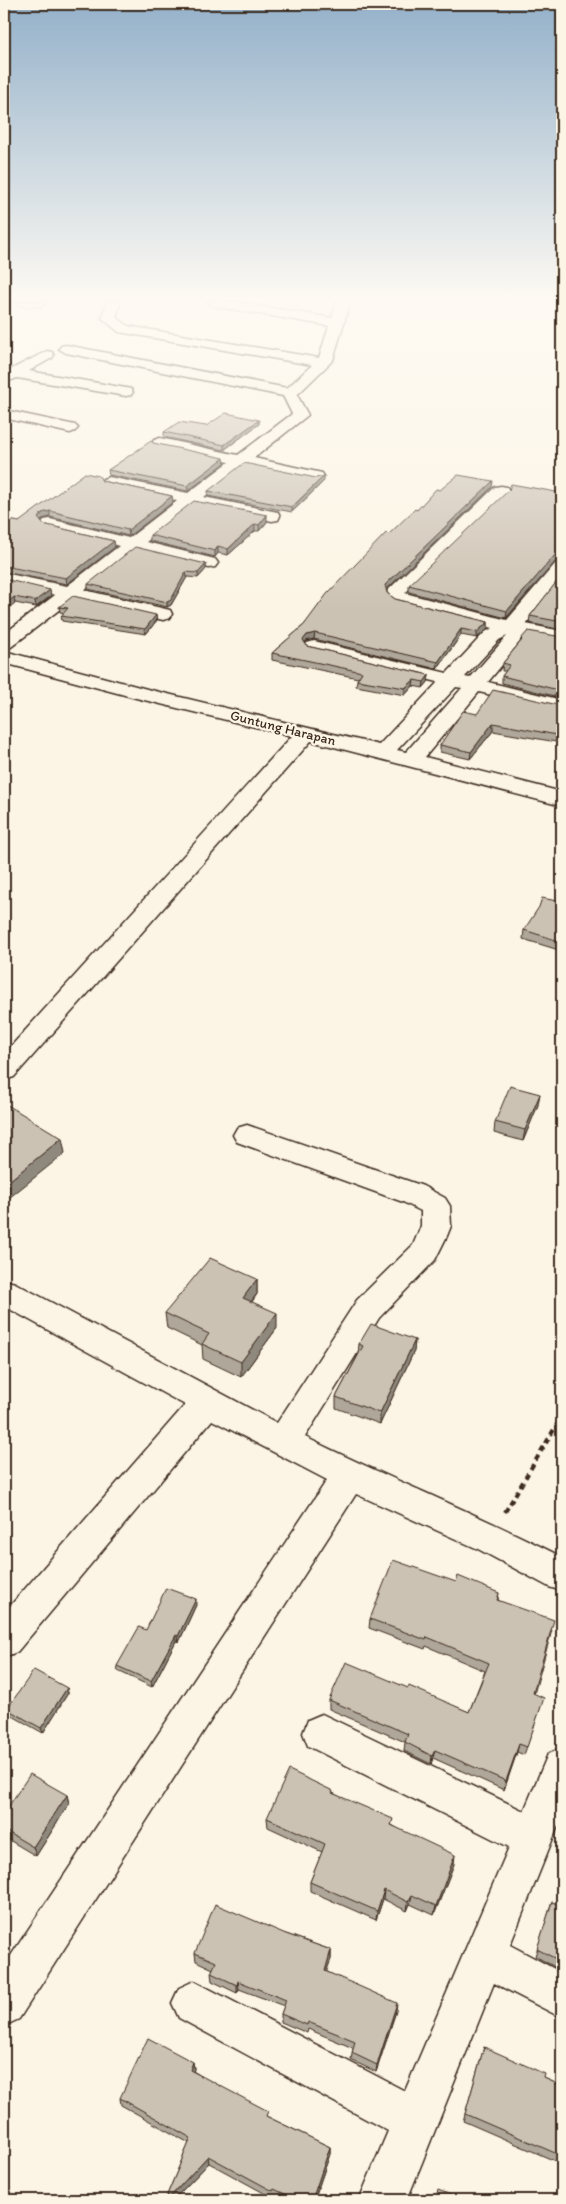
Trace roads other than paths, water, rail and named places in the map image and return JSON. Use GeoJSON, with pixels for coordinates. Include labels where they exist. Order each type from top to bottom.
{"type":"FeatureCollection","features":[{"type":"Feature","properties":{"kind":"street"},"geometry":{"type":"LineString","coordinates":[[4,643],[131,544],[242,462],[300,415],[295,405]]}},
{"type":"Feature","properties":{"kind":"street"},"geometry":{"type":"LineString","coordinates":[[4,414],[70,428]]}},
{"type":"Feature","properties":{"kind":"street"},"geometry":{"type":"LineString","coordinates":[[160,443],[242,462],[316,476]]}},
{"type":"Feature","properties":{"kind":"street"},"geometry":{"type":"LineString","coordinates":[[109,482],[272,516]]}},
{"type":"Feature","properties":{"kind":"street"},"geometry":{"type":"LineString","coordinates":[[500,491],[400,587],[396,593],[397,596],[402,599],[562,637]]}},
{"type":"Feature","properties":{"kind":"street"},"geometry":{"type":"LineString","coordinates":[[50,524],[209,563]]}},
{"type":"Feature","properties":{"kind":"street"},"geometry":{"type":"LineString","coordinates":[[383,753],[492,636],[513,625],[562,567]]}},
{"type":"Feature","properties":{"kind":"street"},"geometry":{"type":"LineString","coordinates":[[4,578],[162,614]]}},
{"type":"Feature","properties":{"kind":"street"},"geometry":{"type":"LineString","coordinates":[[411,760],[515,638],[517,635],[513,625]]}},
{"type":"Feature","properties":{"kind":"street"},"geometry":{"type":"LineString","coordinates":[[314,647],[450,681],[562,706]]}},
{"type":"Feature","properties":{"kind":"street","name":"Guntung Harapan"},"geometry":{"type":"LineString","coordinates":[[4,657],[143,694],[562,798]]}},
{"type":"Feature","properties":{"kind":"street"},"geometry":{"type":"LineString","coordinates":[[4,1071],[306,733]]}},
{"type":"Feature","properties":{"kind":"street"},"geometry":{"type":"LineString","coordinates":[[247,1135],[413,1194],[433,1203],[436,1209],[436,1226],[424,1252],[368,1309],[283,1442]]}},
{"type":"Feature","properties":{"kind":"street"},"geometry":{"type":"LineString","coordinates":[[4,1292],[349,1476],[490,1538],[562,1575]]}},
{"type":"Feature","properties":{"kind":"street"},"geometry":{"type":"LineString","coordinates":[[4,1640],[208,1402]]}},
{"type":"Feature","properties":{"kind":"street"},"geometry":{"type":"LineString","coordinates":[[4,2004],[349,1476]]}},
{"type":"Feature","properties":{"kind":"street"},"geometry":{"type":"LineString","coordinates":[[322,1733],[533,1837]]}},
{"type":"Feature","properties":{"kind":"street"},"geometry":{"type":"LineString","coordinates":[[383,2200],[562,1768]]}},
{"type":"Feature","properties":{"kind":"street"},"geometry":{"type":"LineString","coordinates":[[485,1955],[562,1996]]}},
{"type":"Feature","properties":{"kind":"street"},"geometry":{"type":"LineString","coordinates":[[194,2003],[416,2121]]}}]}
